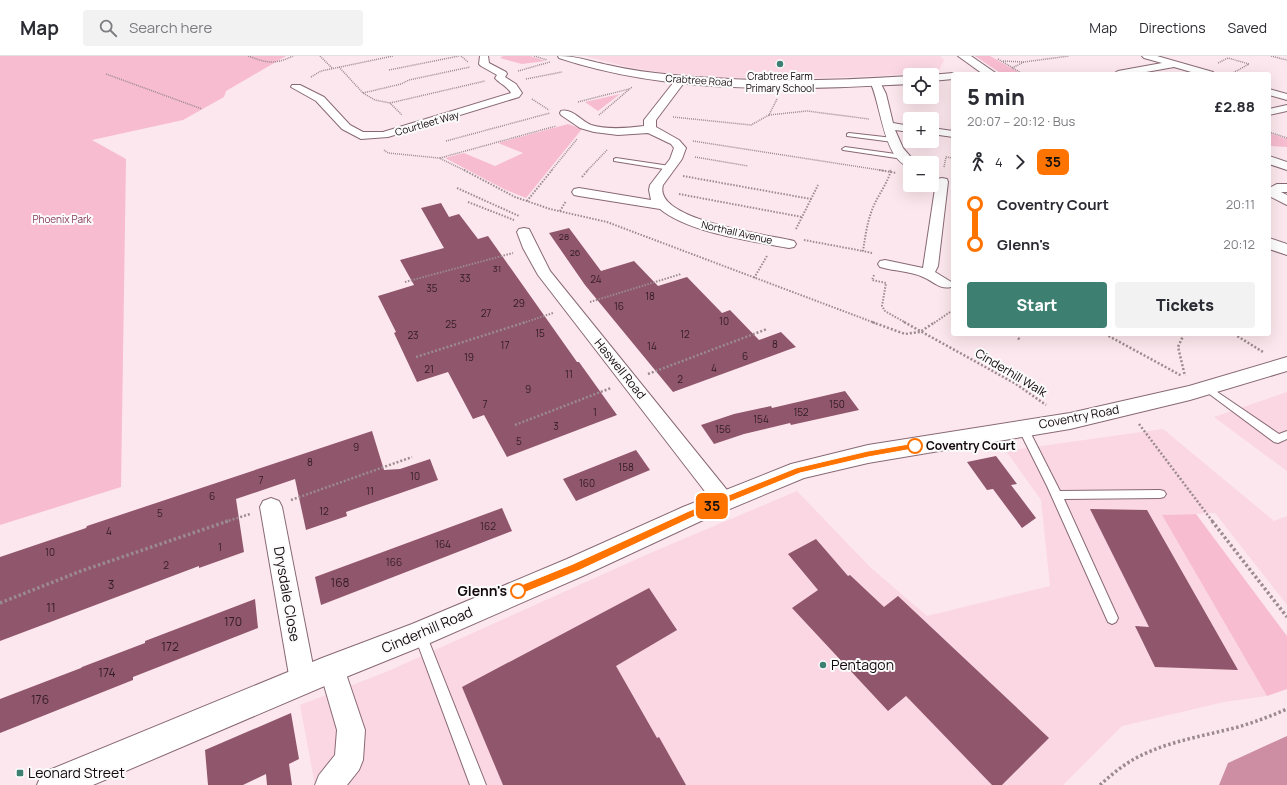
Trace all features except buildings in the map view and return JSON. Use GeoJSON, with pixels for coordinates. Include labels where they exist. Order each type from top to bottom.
{"type":"FeatureCollection","features":[{"type":"Feature","properties":{"kind":"street","name":"Crabtree Road"},"geometry":{"type":"LineString","coordinates":[[563,56],[604,68],[639,75],[681,80],[784,84],[903,80]]}},
{"type":"Feature","properties":{"kind":"street"},"geometry":{"type":"LineString","coordinates":[[962,56],[987,72]]}},
{"type":"Feature","properties":{"kind":"street"},"geometry":{"type":"LineString","coordinates":[[1147,56],[1167,60],[1203,72]]}},
{"type":"Feature","properties":{"kind":"street"},"geometry":{"type":"LineString","coordinates":[[484,58],[502,74],[500,78],[516,87]]}},
{"type":"Feature","properties":{"kind":"street"},"geometry":{"type":"LineString","coordinates":[[1125,72],[1167,60]]}},
{"type":"Feature","properties":{"kind":"street"},"geometry":{"type":"LineString","coordinates":[[939,77],[951,76]]}},
{"type":"Feature","properties":{"kind":"street"},"geometry":{"type":"LineString","coordinates":[[650,129],[650,120],[681,80]]}},
{"type":"Feature","properties":{"kind":"street"},"geometry":{"type":"LineString","coordinates":[[876,82],[893,140],[904,156]]}},
{"type":"Feature","properties":{"kind":"street"},"geometry":{"type":"LineString","coordinates":[[296,87],[320,99],[346,127],[361,136]]}},
{"type":"Feature","properties":{"kind":"street","name":"Courtleet Way"},"geometry":{"type":"LineString","coordinates":[[361,136],[384,135],[502,100],[515,95],[516,87]]}},
{"type":"Feature","properties":{"kind":"street"},"geometry":{"type":"LineString","coordinates":[[1271,93],[1287,97]]}},
{"type":"Feature","properties":{"kind":"street"},"geometry":{"type":"LineString","coordinates":[[1271,112],[1287,108]]}},
{"type":"Feature","properties":{"kind":"street"},"geometry":{"type":"LineString","coordinates":[[565,113],[587,127],[610,131],[638,131],[650,129],[675,142],[680,148],[680,155],[655,190]]}},
{"type":"Feature","properties":{"kind":"street"},"geometry":{"type":"LineString","coordinates":[[1271,113],[1287,118]]}},
{"type":"Feature","properties":{"kind":"street"},"geometry":{"type":"LineString","coordinates":[[888,124],[903,127]]}},
{"type":"Feature","properties":{"kind":"street"},"geometry":{"type":"LineString","coordinates":[[939,132],[951,134]]}},
{"type":"Feature","properties":{"kind":"street"},"geometry":{"type":"LineString","coordinates":[[1271,161],[1287,166]]}},
{"type":"Feature","properties":{"kind":"street"},"geometry":{"type":"LineString","coordinates":[[928,273],[931,266],[942,181]]}},
{"type":"Feature","properties":{"kind":"street"},"geometry":{"type":"LineString","coordinates":[[1287,188],[1277,188],[1272,192],[1287,200]]}},
{"type":"Feature","properties":{"kind":"street","name":"Northall Avenue"},"geometry":{"type":"LineString","coordinates":[[655,190],[657,198],[676,215],[714,229],[775,241],[791,241]]}},
{"type":"Feature","properties":{"kind":"street","name":"Northall Avenue"},"geometry":{"type":"LineString","coordinates":[[579,192],[665,206]]}},
{"type":"Feature","properties":{"kind":"street","name":"Haswell Road"},"geometry":{"type":"LineString","coordinates":[[527,240],[543,272],[724,501]]}},
{"type":"Feature","properties":{"kind":"street"},"geometry":{"type":"LineString","coordinates":[[1271,244],[1287,250]]}},
{"type":"Feature","properties":{"kind":"street"},"geometry":{"type":"LineString","coordinates":[[884,264],[928,273],[946,284]]}},
{"type":"Feature","properties":{"kind":"street","name":"Coventry Road"},"geometry":{"type":"LineString","coordinates":[[868,454],[1070,421],[1207,388],[1285,365]]}},
{"type":"Feature","properties":{"kind":"street","name":"Cinderhill Road"},"geometry":{"type":"LineString","coordinates":[[54,785],[332,668],[420,634],[500,598],[576,567],[692,514],[799,470],[868,454]]}},
{"type":"Feature","properties":{"kind":"street","name":"Drysdale Close"},"geometry":{"type":"LineString","coordinates":[[271,506],[303,681]]}},
{"type":"Feature","properties":{"kind":"street"},"geometry":{"type":"LineString","coordinates":[[329,785],[349,760],[351,730],[332,668]]}},
{"type":"Feature","properties":{"kind":"lane"},"geometry":{"type":"LineString","coordinates":[[849,135],[893,140]]}},
{"type":"Feature","properties":{"kind":"lane"},"geometry":{"type":"LineString","coordinates":[[845,149],[903,159]]}},
{"type":"Feature","properties":{"kind":"lane"},"geometry":{"type":"LineString","coordinates":[[616,160],[668,171]]}},
{"type":"Feature","properties":{"kind":"lane"},"geometry":{"type":"LineString","coordinates":[[1207,388],[1278,439],[1287,436]]}},
{"type":"Feature","properties":{"kind":"lane"},"geometry":{"type":"LineString","coordinates":[[1023,428],[1056,495],[1112,618]]}},
{"type":"Feature","properties":{"kind":"lane"},"geometry":{"type":"LineString","coordinates":[[1056,495],[1160,494]]}},
{"type":"Feature","properties":{"kind":"lane"},"geometry":{"type":"LineString","coordinates":[[420,634],[478,785]]}},
{"type":"Feature","properties":{"kind":"path"},"geometry":{"type":"LineString","coordinates":[[248,56],[272,64],[294,56]]}},
{"type":"Feature","properties":{"kind":"path"},"geometry":{"type":"LineString","coordinates":[[320,56],[332,68]]}},
{"type":"Feature","properties":{"kind":"path"},"geometry":{"type":"LineString","coordinates":[[296,87],[321,71],[392,56]]}},
{"type":"Feature","properties":{"kind":"path"},"geometry":{"type":"LineString","coordinates":[[389,70],[459,56]]}},
{"type":"Feature","properties":{"kind":"path"},"geometry":{"type":"LineString","coordinates":[[994,56],[1019,72]]}},
{"type":"Feature","properties":{"kind":"path"},"geometry":{"type":"LineString","coordinates":[[1003,62],[1024,62],[1069,56]]}},
{"type":"Feature","properties":{"kind":"path"},"geometry":{"type":"LineString","coordinates":[[1271,56],[1287,60]]}},
{"type":"Feature","properties":{"kind":"path"},"geometry":{"type":"LineString","coordinates":[[363,92],[401,84],[409,80],[484,58]]}},
{"type":"Feature","properties":{"kind":"path"},"geometry":{"type":"LineString","coordinates":[[1200,71],[1228,58],[1249,64],[1234,72]]}},
{"type":"Feature","properties":{"kind":"path"},"geometry":{"type":"LineString","coordinates":[[516,87],[516,76],[518,71],[552,62]]}},
{"type":"Feature","properties":{"kind":"path"},"geometry":{"type":"LineString","coordinates":[[1012,68],[1024,62]]}},
{"type":"Feature","properties":{"kind":"path"},"geometry":{"type":"LineString","coordinates":[[339,67],[363,92],[375,100],[390,104],[500,78]]}},
{"type":"Feature","properties":{"kind":"path"},"geometry":{"type":"LineString","coordinates":[[516,87],[567,71]]}},
{"type":"Feature","properties":{"kind":"path"},"geometry":{"type":"LineString","coordinates":[[106,74],[202,109]]}},
{"type":"Feature","properties":{"kind":"path"},"geometry":{"type":"LineString","coordinates":[[527,201],[587,127],[635,85]]}},
{"type":"Feature","properties":{"kind":"path"},"geometry":{"type":"LineString","coordinates":[[446,141],[553,112],[516,87]]}},
{"type":"Feature","properties":{"kind":"path"},"geometry":{"type":"LineString","coordinates":[[578,102],[631,88]]}},
{"type":"Feature","properties":{"kind":"path"},"geometry":{"type":"LineString","coordinates":[[769,115],[777,98]]}},
{"type":"Feature","properties":{"kind":"path"},"geometry":{"type":"LineString","coordinates":[[390,104],[414,127]]}},
{"type":"Feature","properties":{"kind":"path"},"geometry":{"type":"LineString","coordinates":[[654,114],[751,125],[769,115],[807,111],[888,124]]}},
{"type":"Feature","properties":{"kind":"path"},"geometry":{"type":"LineString","coordinates":[[439,158],[576,121]]}},
{"type":"Feature","properties":{"kind":"path"},"geometry":{"type":"LineString","coordinates":[[1271,133],[1287,138]]}},
{"type":"Feature","properties":{"kind":"path"},"geometry":{"type":"LineString","coordinates":[[361,136],[388,153],[439,158],[515,197],[606,222],[905,334],[920,332],[951,311]]}},
{"type":"Feature","properties":{"kind":"path"},"geometry":{"type":"LineString","coordinates":[[675,142],[698,141],[897,173]]}},
{"type":"Feature","properties":{"kind":"path"},"geometry":{"type":"LineString","coordinates":[[680,155],[748,166]]}},
{"type":"Feature","properties":{"kind":"path"},"geometry":{"type":"LineString","coordinates":[[668,171],[811,199]]}},
{"type":"Feature","properties":{"kind":"path"},"geometry":{"type":"LineString","coordinates":[[818,185],[791,241],[863,251]]}},
{"type":"Feature","properties":{"kind":"path"},"geometry":{"type":"LineString","coordinates":[[457,188],[531,222],[527,240]]}},
{"type":"Feature","properties":{"kind":"path"},"geometry":{"type":"LineString","coordinates":[[655,190],[802,217]]}},
{"type":"Feature","properties":{"kind":"path"},"geometry":{"type":"LineString","coordinates":[[468,202],[528,225],[527,240]]}},
{"type":"Feature","properties":{"kind":"path"},"geometry":{"type":"LineString","coordinates":[[405,282],[527,240]]}},
{"type":"Feature","properties":{"kind":"path"},"geometry":{"type":"LineString","coordinates":[[754,278],[775,241]]}},
{"type":"Feature","properties":{"kind":"path"},"geometry":{"type":"LineString","coordinates":[[416,357],[681,274]]}},
{"type":"Feature","properties":{"kind":"path"},"geometry":{"type":"LineString","coordinates":[[515,425],[767,329]]}},
{"type":"Feature","properties":{"kind":"path","name":"Cinderhill Walk"},"geometry":{"type":"LineString","coordinates":[[920,332],[1016,384],[1070,421]]}},
{"type":"Feature","properties":{"kind":"path"},"geometry":{"type":"LineString","coordinates":[[1018,336],[1020,340]]}},
{"type":"Feature","properties":{"kind":"path"},"geometry":{"type":"LineString","coordinates":[[1109,336],[1186,378],[1178,347],[1183,336]]}},
{"type":"Feature","properties":{"kind":"path"},"geometry":{"type":"LineString","coordinates":[[1238,336],[1285,365]]}},
{"type":"Feature","properties":{"kind":"path"},"geometry":{"type":"LineString","coordinates":[[1127,408],[1188,490],[1287,617]]}},
{"type":"Feature","properties":{"kind":"path"},"geometry":{"type":"LineString","coordinates":[[0,603],[81,571],[412,457]]}},
{"type":"Feature","properties":{"kind":"path"},"geometry":{"type":"LineString","coordinates":[[1100,785],[1134,758],[1167,743],[1260,721],[1287,709]]}},
{"type":"Feature","properties":{"kind":"shaded area","name":"Crabtree Farm Primary School"},"geometry":{"type":"Polygon","coordinates":[[[585,56],[940,56],[944,60],[939,70],[939,68],[903,68],[903,74],[780,79],[712,77],[632,68],[585,56]]]}},
{"type":"Feature","properties":{"kind":"shaded area"},"geometry":{"type":"Polygon","coordinates":[[[1287,392],[1287,471],[1214,417],[1287,392]]]}},
{"type":"Feature","properties":{"kind":"shaded area"},"geometry":{"type":"Polygon","coordinates":[[[1163,429],[1274,521],[1287,516],[1287,605],[1215,513],[1162,515],[1267,696],[1224,702],[1122,726],[1063,785],[315,785],[300,705],[386,672],[648,554],[797,491],[870,567],[927,616],[1050,586],[1041,500],[1006,451],[1163,429]]]}},
{"type":"Feature","properties":{"kind":"green space","name":"Phoenix Park"},"geometry":{"type":"Polygon","coordinates":[[[0,56],[286,56],[226,91],[224,97],[183,120],[92,140],[126,159],[121,487],[0,525],[0,56]]]}},
{"type":"Feature","properties":{"kind":"green space"},"geometry":{"type":"Polygon","coordinates":[[[503,56],[530,56],[545,61],[522,64],[500,58],[503,56]]]}},
{"type":"Feature","properties":{"kind":"green space"},"geometry":{"type":"Polygon","coordinates":[[[975,56],[990,56],[1018,72],[999,72],[975,56]]]}},
{"type":"Feature","properties":{"kind":"green space"},"geometry":{"type":"Polygon","coordinates":[[[620,94],[598,111],[585,102],[620,94]]]}},
{"type":"Feature","properties":{"kind":"green space"},"geometry":{"type":"Polygon","coordinates":[[[568,124],[582,129],[526,198],[504,189],[445,158],[464,153],[495,166],[523,153],[498,143],[568,124]]]}},
{"type":"Feature","properties":{"kind":"green space"},"geometry":{"type":"Polygon","coordinates":[[[1271,134],[1287,139],[1287,147],[1271,146],[1271,134]]]}},
{"type":"Feature","properties":{"kind":"green space"},"geometry":{"type":"Polygon","coordinates":[[[1196,514],[1287,636],[1287,689],[1267,696],[1162,515],[1196,514]]]}},
{"type":"Feature","properties":{"kind":"waterway"},"geometry":{"type":"LineString","coordinates":[[1250,785],[1287,766]]}},
{"type":"Feature","properties":{"kind":"bus line","name":"35"},"geometry":{"type":"LineString","coordinates":[[518,591],[576,567],[692,514],[799,470],[868,454],[915,446]]}},
{"type":"Feature","properties":{"kind":"place","name":"Crabtree Farm Primary School"},"geometry":{"type":"Point","coordinates":[780,64]}},
{"type":"Feature","properties":{"kind":"place","name":"Coventry Court"},"geometry":{"type":"Point","coordinates":[915,446]}},
{"type":"Feature","properties":{"kind":"place","name":"Glenn's"},"geometry":{"type":"Point","coordinates":[518,591]}},
{"type":"Feature","properties":{"kind":"place","name":"Pentagon"},"geometry":{"type":"Point","coordinates":[823,665]}},
{"type":"Feature","properties":{"kind":"place","name":"Leonard Street"},"geometry":{"type":"Point","coordinates":[20,773]}}]}
